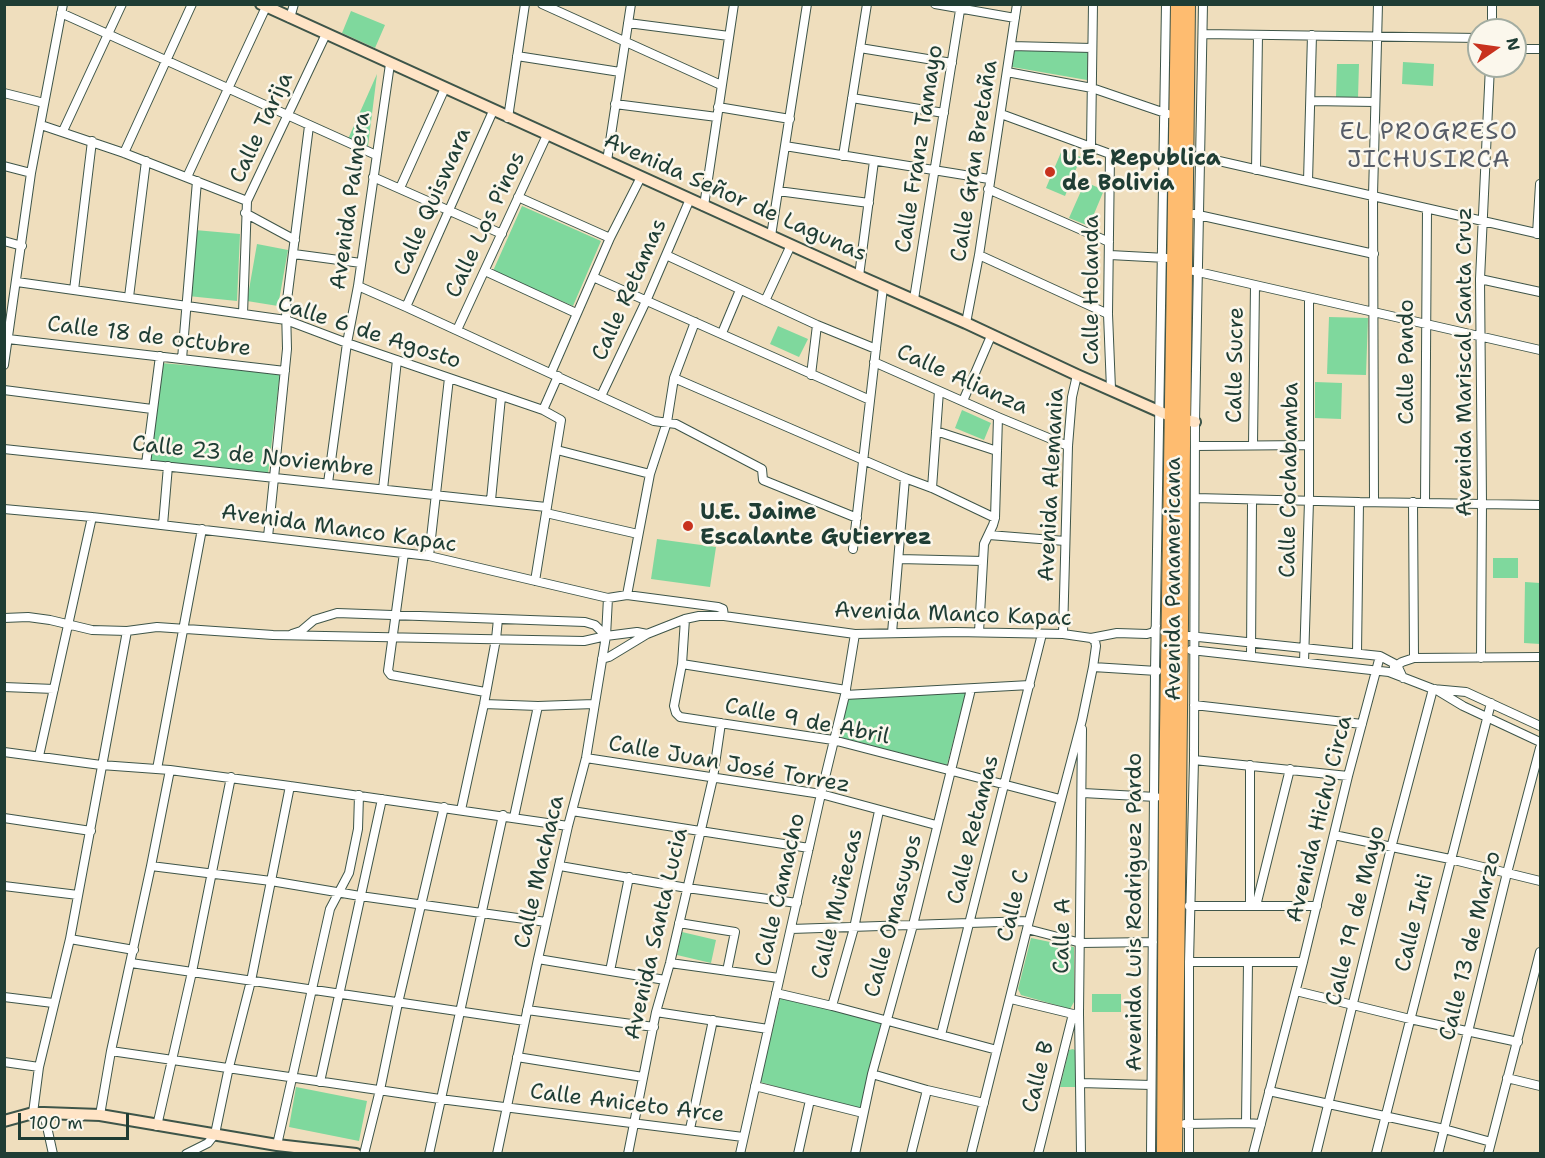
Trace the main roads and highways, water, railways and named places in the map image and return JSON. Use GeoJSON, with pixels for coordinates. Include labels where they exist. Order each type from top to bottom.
{"type":"FeatureCollection","features":[{"type":"Feature","properties":{"kind":"highway","name":"Avenida Panamericana"},"geometry":{"type":"LineString","coordinates":[[1175,1154],[1182,1124],[1181,642],[1178,417],[1168,258],[1170,114],[1178,4]]}},
{"type":"Feature","properties":{"kind":"highway","name":"Avenida Panamericana"},"geometry":{"type":"LineString","coordinates":[[1178,417],[1191,271],[1193,155],[1188,4]]}},
{"type":"Feature","properties":{"kind":"highway","name":"Avenida Panamericana"},"geometry":{"type":"LineString","coordinates":[[1164,1154],[1161,671],[1181,642]]}},
{"type":"Feature","properties":{"kind":"place","name":"U.E. Republica de Bolivia"},"geometry":{"type":"Point","coordinates":[1050,172]}},
{"type":"Feature","properties":{"kind":"place","name":"U.E. Jaime Escalante Gutierrez"},"geometry":{"type":"Point","coordinates":[688,526]}},
{"type":"Feature","properties":{"kind":"district","name":"EL PROGRESO JICHUSIRCA"},"geometry":{"type":"Point","coordinates":[1429,147]}}]}
